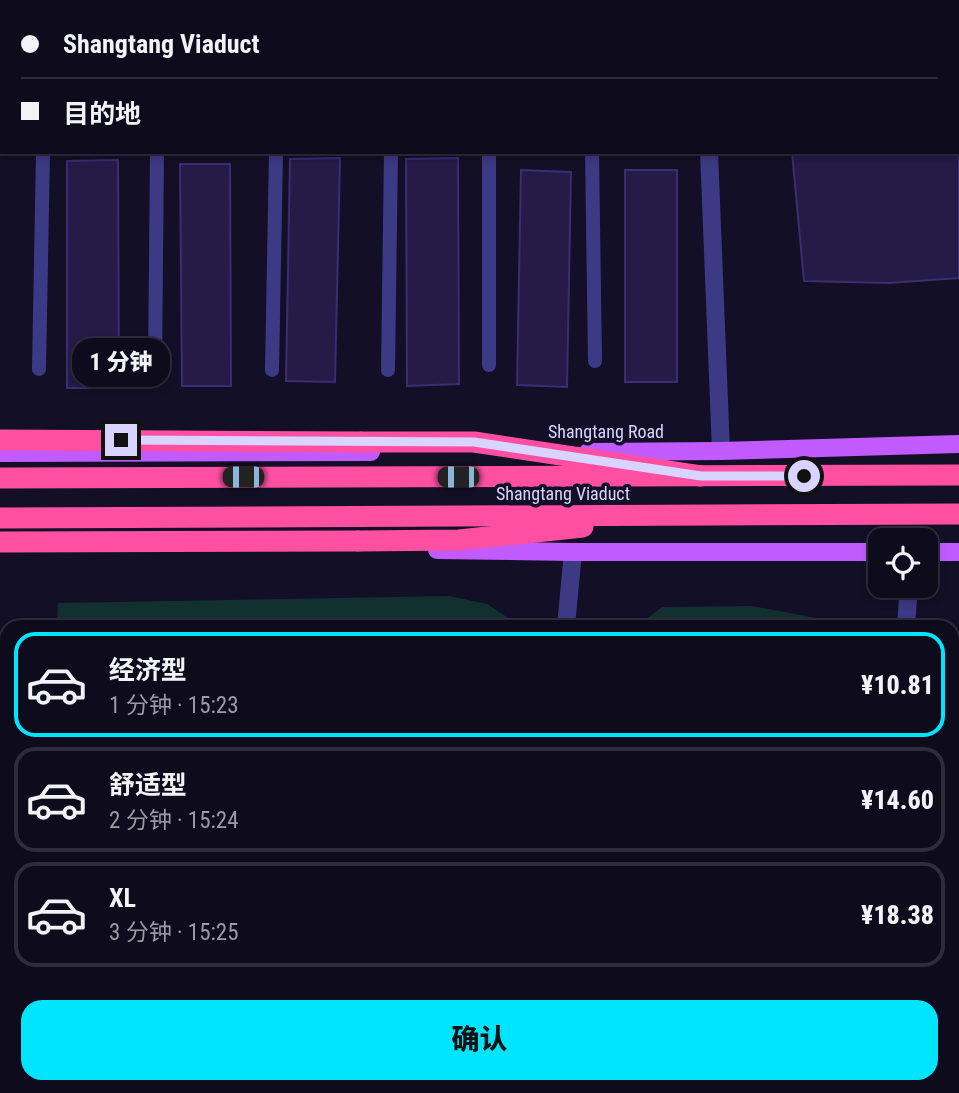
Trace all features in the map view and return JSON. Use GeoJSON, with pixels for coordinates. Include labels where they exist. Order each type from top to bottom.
{"type":"FeatureCollection","features":[{"type":"Feature","properties":{"kind":"highway"},"geometry":{"type":"LineString","coordinates":[[0,440],[474,442],[701,476]]}},
{"type":"Feature","properties":{"kind":"highway","name":"Shangtang Viaduct"},"geometry":{"type":"LineString","coordinates":[[0,478],[959,475]]}},
{"type":"Feature","properties":{"kind":"highway","name":"Shangtang Viaduct"},"geometry":{"type":"LineString","coordinates":[[0,518],[959,514]]}},
{"type":"Feature","properties":{"kind":"highway"},"geometry":{"type":"LineString","coordinates":[[0,542],[458,540],[706,515]]}},
{"type":"Feature","properties":{"kind":"main road","name":"Shangtang Road"},"geometry":{"type":"LineString","coordinates":[[0,453],[721,451],[959,443]]}},
{"type":"Feature","properties":{"kind":"main road"},"geometry":{"type":"LineString","coordinates":[[0,542],[573,552],[868,552]]}},
{"type":"Feature","properties":{"kind":"main road"},"geometry":{"type":"LineString","coordinates":[[938,552],[959,552]]}},
{"type":"Feature","properties":{"kind":"street"},"geometry":{"type":"LineString","coordinates":[[709,154],[721,451]]}},
{"type":"Feature","properties":{"kind":"street"},"geometry":{"type":"LineString","coordinates":[[567,620],[573,552]]}},
{"type":"Feature","properties":{"kind":"street"},"geometry":{"type":"LineString","coordinates":[[906,620],[908,598]]}},
{"type":"Feature","properties":{"kind":"lane"},"geometry":{"type":"LineString","coordinates":[[39,369],[43,154]]}},
{"type":"Feature","properties":{"kind":"lane"},"geometry":{"type":"LineString","coordinates":[[155,368],[157,154]]}},
{"type":"Feature","properties":{"kind":"lane"},"geometry":{"type":"LineString","coordinates":[[272,370],[276,154]]}},
{"type":"Feature","properties":{"kind":"lane"},"geometry":{"type":"LineString","coordinates":[[388,370],[391,154]]}},
{"type":"Feature","properties":{"kind":"lane"},"geometry":{"type":"LineString","coordinates":[[489,154],[489,365]]}},
{"type":"Feature","properties":{"kind":"lane"},"geometry":{"type":"LineString","coordinates":[[592,154],[595,360]]}},
{"type":"Feature","properties":{"kind":"green space"},"geometry":{"type":"Polygon","coordinates":[[[449,596],[487,604],[511,620],[57,620],[58,603],[449,596]]]}},
{"type":"Feature","properties":{"kind":"green space"},"geometry":{"type":"Polygon","coordinates":[[[752,606],[820,620],[645,620],[662,607],[752,606]]]}},
{"type":"Feature","properties":{"kind":"building"},"geometry":{"type":"Polygon","coordinates":[[[792,154],[959,154],[959,278],[889,283],[804,281],[792,154]]]}},
{"type":"Feature","properties":{"kind":"building"},"geometry":{"type":"Polygon","coordinates":[[[340,158],[335,382],[286,381],[290,159],[340,158]]]}},
{"type":"Feature","properties":{"kind":"building"},"geometry":{"type":"Polygon","coordinates":[[[458,158],[459,384],[407,386],[406,159],[458,158]]]}},
{"type":"Feature","properties":{"kind":"building"},"geometry":{"type":"Polygon","coordinates":[[[118,160],[119,388],[67,388],[67,161],[118,160]]]}},
{"type":"Feature","properties":{"kind":"building"},"geometry":{"type":"Polygon","coordinates":[[[180,164],[230,164],[231,386],[182,386],[180,164]]]}},
{"type":"Feature","properties":{"kind":"building"},"geometry":{"type":"Polygon","coordinates":[[[521,170],[571,172],[567,387],[517,385],[521,170]]]}},
{"type":"Feature","properties":{"kind":"building"},"geometry":{"type":"Polygon","coordinates":[[[625,170],[677,170],[677,382],[625,382],[625,170]]]}},
{"type":"Feature","properties":{"kind":"route"},"geometry":{"type":"LineString","coordinates":[[121,440],[474,442],[701,476],[804,476]]}}]}
